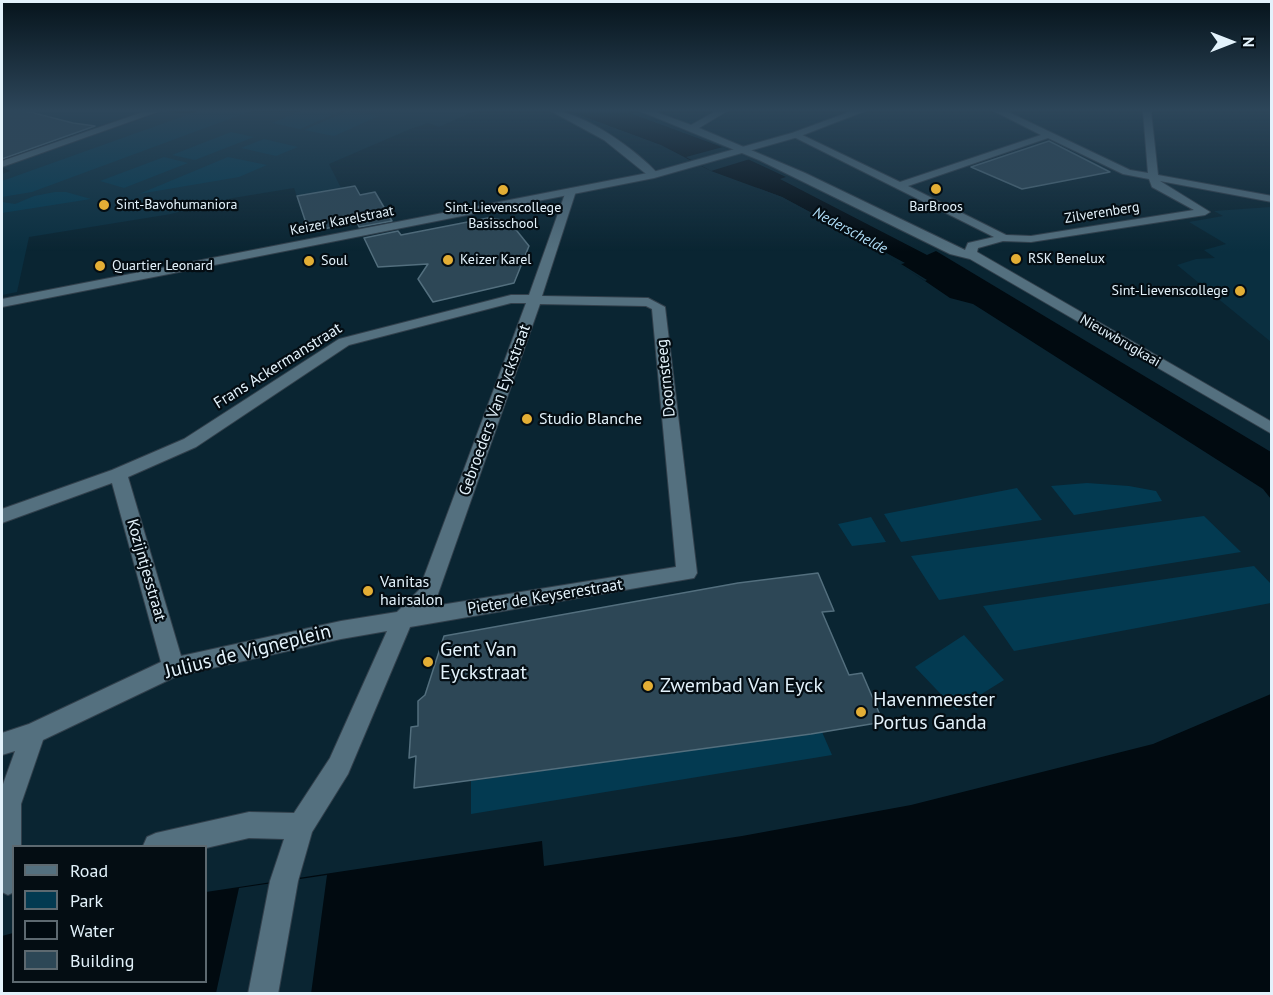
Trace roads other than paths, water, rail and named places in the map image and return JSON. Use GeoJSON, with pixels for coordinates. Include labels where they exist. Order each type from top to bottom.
{"type":"FeatureCollection","features":[{"type":"Feature","properties":{"kind":"street"},"geometry":{"type":"LineString","coordinates":[[2,164],[21,157]]}},
{"type":"Feature","properties":{"kind":"street"},"geometry":{"type":"LineString","coordinates":[[633,157],[654,175]]}},
{"type":"Feature","properties":{"kind":"street","name":"Keizer Karelstraat"},"geometry":{"type":"LineString","coordinates":[[2,303],[654,175],[719,157]]}},
{"type":"Feature","properties":{"kind":"street","name":"Nieuwbrugkaai"},"geometry":{"type":"LineString","coordinates":[[756,157],[954,251],[972,254],[1272,429]]}},
{"type":"Feature","properties":{"kind":"street"},"geometry":{"type":"LineString","coordinates":[[841,157],[997,233],[1003,238]]}},
{"type":"Feature","properties":{"kind":"street"},"geometry":{"type":"LineString","coordinates":[[900,186],[983,157]]}},
{"type":"Feature","properties":{"kind":"street"},"geometry":{"type":"LineString","coordinates":[[1096,157],[1127,172],[1272,200]]}},
{"type":"Feature","properties":{"kind":"street"},"geometry":{"type":"LineString","coordinates":[[1151,157],[1153,176]]}},
{"type":"Feature","properties":{"kind":"street","name":"Zilverenberg"},"geometry":{"type":"LineString","coordinates":[[972,254],[972,246],[1003,238],[1031,238],[1205,212],[1156,185],[1153,176]]}},
{"type":"Feature","properties":{"kind":"street","name":"Gebroeders Van Eyckstraat"},"geometry":{"type":"LineString","coordinates":[[403,620],[428,594],[535,298],[571,191]]}},
{"type":"Feature","properties":{"kind":"street","name":"Frans Ackermanstraat"},"geometry":{"type":"LineString","coordinates":[[2,516],[118,474],[190,443],[344,342],[500,301],[535,298]]}},
{"type":"Feature","properties":{"kind":"street","name":"Doornsteeg"},"geometry":{"type":"LineString","coordinates":[[535,298],[648,302],[658,307],[687,573]]}},
{"type":"Feature","properties":{"kind":"street","name":"Kozijntjesstraat"},"geometry":{"type":"LineString","coordinates":[[118,474],[173,667]]}},
{"type":"Feature","properties":{"kind":"street","name":"Pieter de Keyserestraat"},"geometry":{"type":"LineString","coordinates":[[403,620],[687,573]]}},
{"type":"Feature","properties":{"kind":"street"},"geometry":{"type":"LineString","coordinates":[[263,993],[284,881],[301,826],[339,766],[403,620]]}},
{"type":"Feature","properties":{"kind":"street","name":"Julius de Vigneplein"},"geometry":{"type":"LineString","coordinates":[[2,744],[34,733],[173,667],[341,630],[403,620]]}},
{"type":"Feature","properties":{"kind":"street"},"geometry":{"type":"LineString","coordinates":[[8,882],[8,804],[34,733]]}},
{"type":"Feature","properties":{"kind":"street"},"geometry":{"type":"LineString","coordinates":[[160,845],[249,825],[301,826]]}},
{"type":"Feature","properties":{"kind":"water","name":"Nederschelde"},"geometry":{"type":"Polygon","coordinates":[[[685,157],[744,157],[786,177],[780,179],[927,255],[936,251],[1271,452],[1271,499],[1263,489],[981,309],[973,304],[950,298],[900,264],[904,263],[782,197],[711,171],[685,157]]]}},
{"type":"Feature","properties":{"kind":"water"},"geometry":{"type":"Polygon","coordinates":[[[1271,694],[1271,993],[2,994],[2,936],[12,933],[12,983],[207,983],[207,892],[542,841],[544,866],[742,836],[911,805],[1153,744],[1271,694]]]}},
{"type":"Feature","properties":{"kind":"place","name":"BarBroos"},"geometry":{"type":"Point","coordinates":[936,189]}},
{"type":"Feature","properties":{"kind":"place","name":"Sint-Lievenscollege Basisschool"},"geometry":{"type":"Point","coordinates":[503,190]}},
{"type":"Feature","properties":{"kind":"place","name":"Sint-Bavohumaniora"},"geometry":{"type":"Point","coordinates":[104,205]}},
{"type":"Feature","properties":{"kind":"place","name":"RSK Benelux"},"geometry":{"type":"Point","coordinates":[1016,259]}},
{"type":"Feature","properties":{"kind":"place","name":"Keizer Karel"},"geometry":{"type":"Point","coordinates":[448,260]}},
{"type":"Feature","properties":{"kind":"place","name":"Soul"},"geometry":{"type":"Point","coordinates":[309,261]}},
{"type":"Feature","properties":{"kind":"place","name":"Quartier Leonard"},"geometry":{"type":"Point","coordinates":[100,266]}},
{"type":"Feature","properties":{"kind":"place","name":"Sint-Lievenscollege"},"geometry":{"type":"Point","coordinates":[1240,291]}},
{"type":"Feature","properties":{"kind":"place","name":"Studio Blanche"},"geometry":{"type":"Point","coordinates":[527,419]}},
{"type":"Feature","properties":{"kind":"place","name":"Vanitas hairsalon"},"geometry":{"type":"Point","coordinates":[368,591]}},
{"type":"Feature","properties":{"kind":"place","name":"Gent Van Eyckstraat"},"geometry":{"type":"Point","coordinates":[428,662]}},
{"type":"Feature","properties":{"kind":"place","name":"Zwembad Van Eyck"},"geometry":{"type":"Point","coordinates":[648,686]}},
{"type":"Feature","properties":{"kind":"place","name":"Havenmeester Portus Ganda"},"geometry":{"type":"Point","coordinates":[861,712]}}]}
